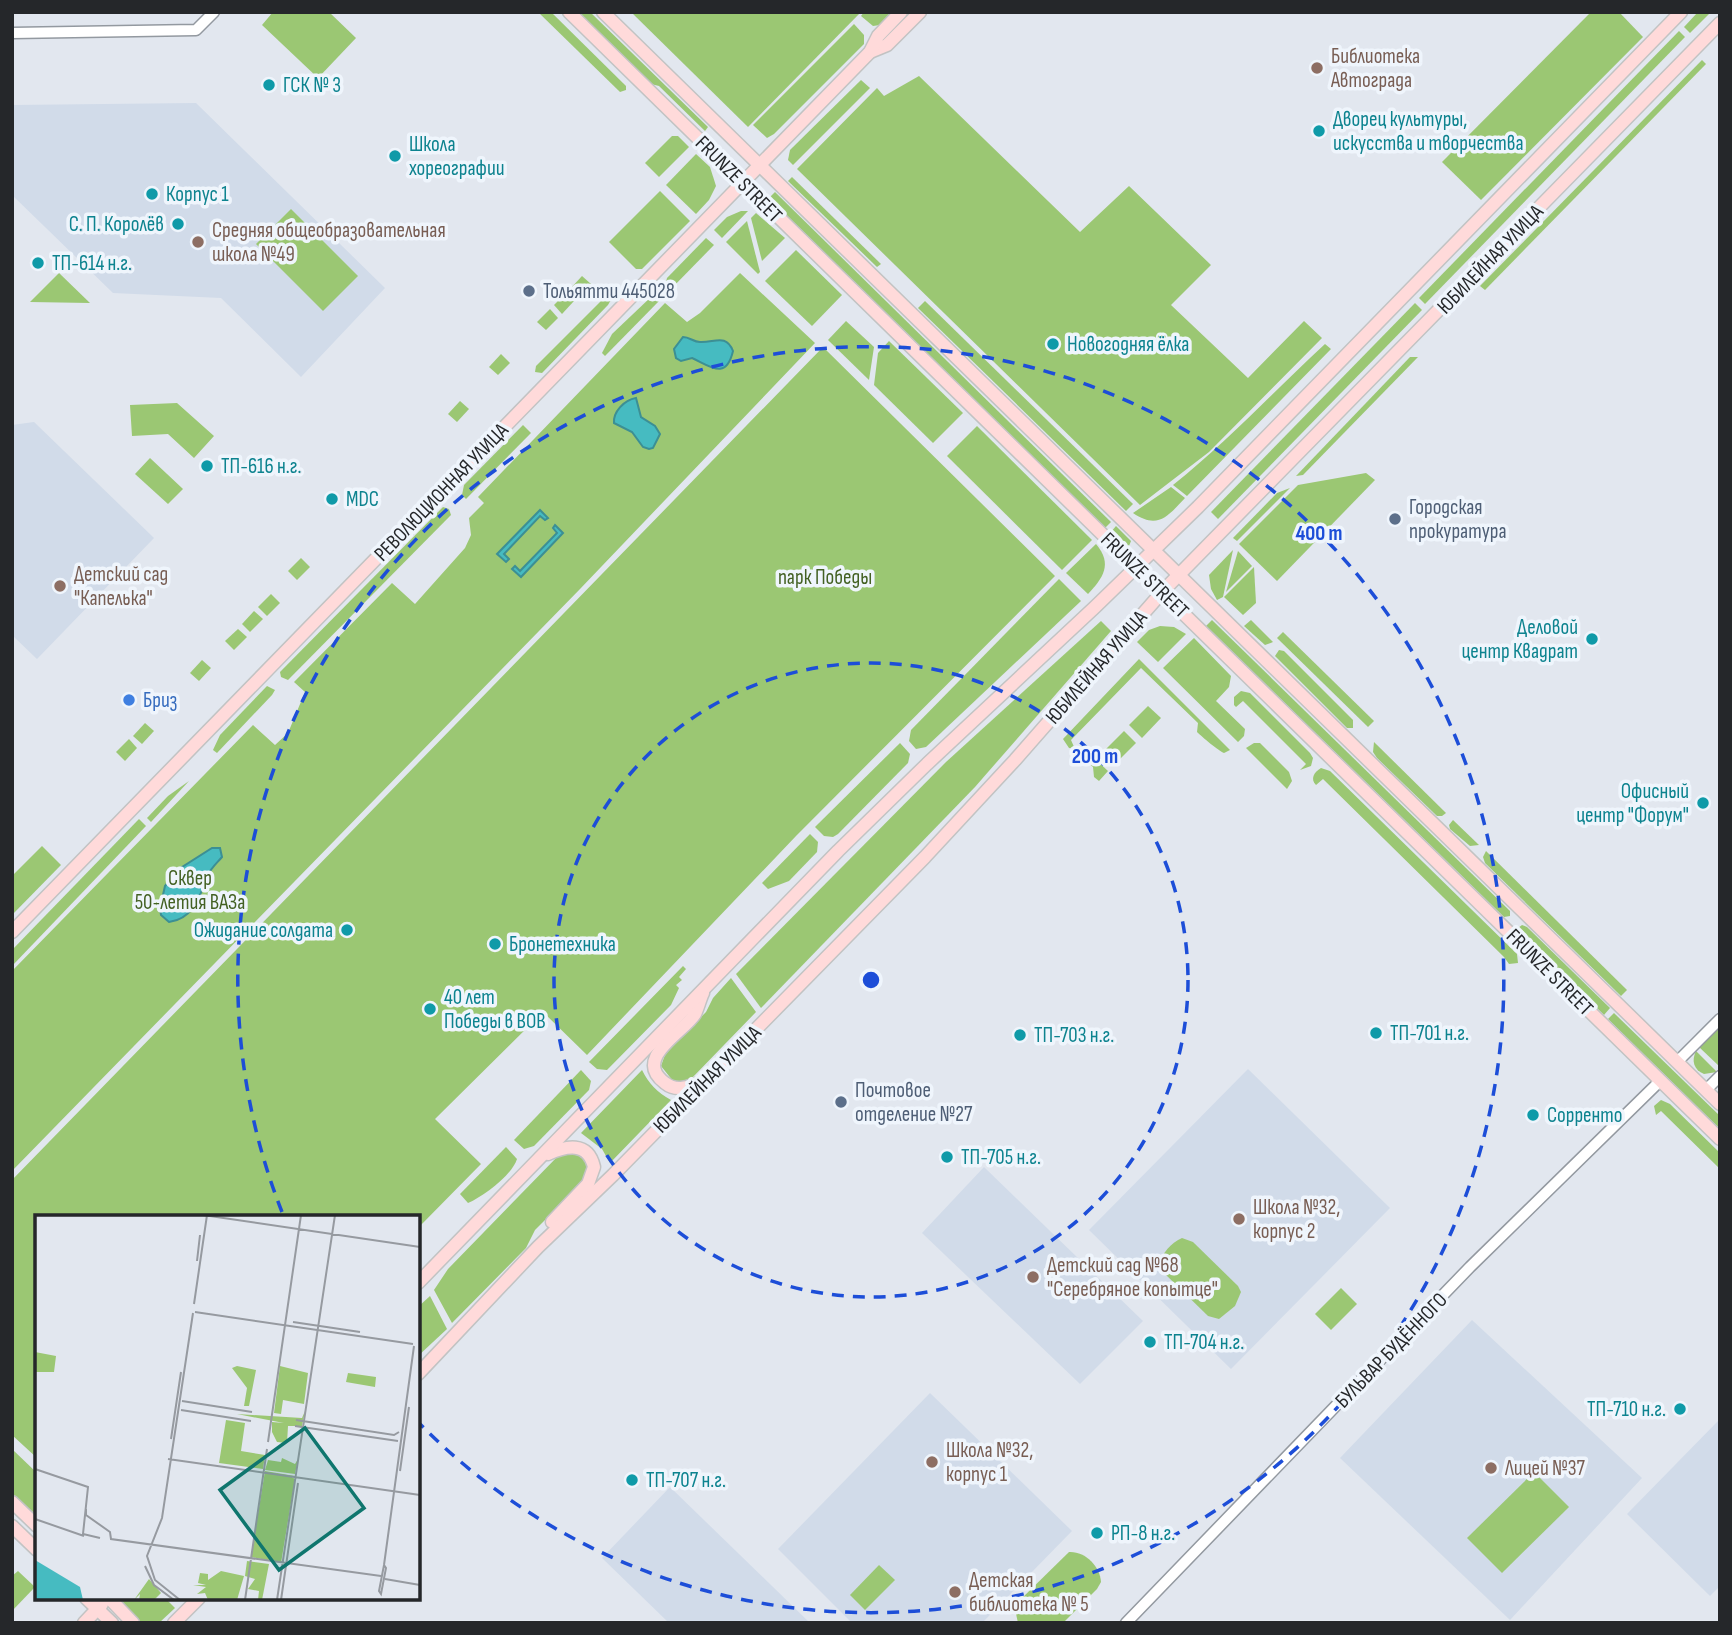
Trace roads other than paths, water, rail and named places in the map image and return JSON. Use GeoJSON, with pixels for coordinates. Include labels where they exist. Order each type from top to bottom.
{"type":"FeatureCollection","features":[{"type":"Feature","properties":{"kind":"main road","name":"FRUNZE STREET"},"geometry":{"type":"LineString","coordinates":[[569,12],[1720,1139]]}},
{"type":"Feature","properties":{"kind":"main road","name":"FRUNZE STREET"},"geometry":{"type":"LineString","coordinates":[[603,12],[1720,1104]]}},
{"type":"Feature","properties":{"kind":"main road","name":"РЕВОЛЮЦИОННАЯ УЛИЦА"},"geometry":{"type":"LineString","coordinates":[[12,932],[761,166],[870,52],[878,36],[901,12]]}},
{"type":"Feature","properties":{"kind":"main road","name":"РЕВОЛЮЦИОННАЯ УЛИЦА"},"geometry":{"type":"LineString","coordinates":[[870,52],[887,46],[920,12]]}},
{"type":"Feature","properties":{"kind":"main road","name":"ЮБИЛЕЙНАЯ УЛИЦА"},"geometry":{"type":"LineString","coordinates":[[420,1281],[705,986],[926,764],[1154,551],[1681,12]]}},
{"type":"Feature","properties":{"kind":"main road","name":"ЮБИЛЕЙНАЯ УЛИЦА"},"geometry":{"type":"LineString","coordinates":[[420,1372],[538,1247],[613,1175],[934,847],[1179,575],[1720,23]]}},
{"type":"Feature","properties":{"kind":"main road"},"geometry":{"type":"LineString","coordinates":[[1508,930],[1524,914]]}},
{"type":"Feature","properties":{"kind":"main road"},"geometry":{"type":"LineString","coordinates":[[705,986],[695,1014],[656,1053],[654,1066],[657,1075],[671,1087],[681,1088],[705,1080]]}},
{"type":"Feature","properties":{"kind":"main road"},"geometry":{"type":"LineString","coordinates":[[538,1247],[549,1225],[587,1184],[594,1167],[587,1153],[576,1147],[566,1146],[543,1156]]}},
{"type":"Feature","properties":{"kind":"main road"},"geometry":{"type":"LineString","coordinates":[[420,1361],[439,1353]]}},
{"type":"Feature","properties":{"kind":"main road"},"geometry":{"type":"LineString","coordinates":[[12,1502],[35,1524]]}},
{"type":"Feature","properties":{"kind":"main road"},"geometry":{"type":"LineString","coordinates":[[12,1526],[35,1548]]}},
{"type":"Feature","properties":{"kind":"main road"},"geometry":{"type":"LineString","coordinates":[[88,1600],[112,1623]]}},
{"type":"Feature","properties":{"kind":"main road"},"geometry":{"type":"LineString","coordinates":[[84,1623],[106,1600]]}},
{"type":"Feature","properties":{"kind":"main road"},"geometry":{"type":"LineString","coordinates":[[110,1600],[133,1623]]}},
{"type":"Feature","properties":{"kind":"main road"},"geometry":{"type":"LineString","coordinates":[[174,1623],[197,1600]]}},
{"type":"Feature","properties":{"kind":"street"},"geometry":{"type":"LineString","coordinates":[[12,33],[197,30],[214,12]]}},
{"type":"Feature","properties":{"kind":"street"},"geometry":{"type":"LineString","coordinates":[[1677,1062],[1720,1018]]}},
{"type":"Feature","properties":{"kind":"street"},"geometry":{"type":"LineString","coordinates":[[1706,1090],[1720,1076]]}},
{"type":"Feature","properties":{"kind":"street","name":"БУЛЬВАР БУДЁННОГО"},"geometry":{"type":"LineString","coordinates":[[1126,1623],[1471,1267],[1660,1081]]}},
{"type":"Feature","properties":{"kind":"water"},"geometry":{"type":"Polygon","coordinates":[[[683,337],[698,342],[727,342],[733,351],[730,360],[722,369],[692,358],[681,361],[676,358],[674,349],[683,337]]]}},
{"type":"Feature","properties":{"kind":"water"},"geometry":{"type":"Polygon","coordinates":[[[636,398],[641,417],[655,426],[660,434],[653,448],[643,447],[632,432],[614,423],[620,407],[636,398]]]}},
{"type":"Feature","properties":{"kind":"water"},"geometry":{"type":"Polygon","coordinates":[[[540,510],[548,518],[545,520],[540,516],[504,554],[509,559],[506,562],[497,554],[540,510]]]}},
{"type":"Feature","properties":{"kind":"water"},"geometry":{"type":"Polygon","coordinates":[[[555,525],[563,533],[521,577],[512,569],[515,566],[520,571],[557,533],[553,528],[555,525]]]}},
{"type":"Feature","properties":{"kind":"water"},"geometry":{"type":"Polygon","coordinates":[[[212,848],[220,848],[222,857],[209,872],[195,905],[185,916],[169,922],[161,915],[160,908],[165,886],[179,869],[212,848]]]}},
{"type":"Feature","properties":{"kind":"place","name":"Библиотека Автограда"},"geometry":{"type":"Point","coordinates":[1317,68]}},
{"type":"Feature","properties":{"kind":"place","name":"ГСК № 3"},"geometry":{"type":"Point","coordinates":[269,85]}},
{"type":"Feature","properties":{"kind":"place","name":"Дворец культуры, искусства и творчества"},"geometry":{"type":"Point","coordinates":[1319,131]}},
{"type":"Feature","properties":{"kind":"place","name":"Школа хореографии"},"geometry":{"type":"Point","coordinates":[395,156]}},
{"type":"Feature","properties":{"kind":"place","name":"Корпус 1"},"geometry":{"type":"Point","coordinates":[152,194]}},
{"type":"Feature","properties":{"kind":"place","name":"С. П. Королёв"},"geometry":{"type":"Point","coordinates":[178,224]}},
{"type":"Feature","properties":{"kind":"place","name":"Средняя общеобразовательная школа №49"},"geometry":{"type":"Point","coordinates":[198,242]}},
{"type":"Feature","properties":{"kind":"place","name":"ТП-614 н.г."},"geometry":{"type":"Point","coordinates":[38,263]}},
{"type":"Feature","properties":{"kind":"place","name":"Тольятти 445028"},"geometry":{"type":"Point","coordinates":[529,291]}},
{"type":"Feature","properties":{"kind":"place","name":"Новогодняя ёлка"},"geometry":{"type":"Point","coordinates":[1053,344]}},
{"type":"Feature","properties":{"kind":"place","name":"ТП-616 н.г."},"geometry":{"type":"Point","coordinates":[207,466]}},
{"type":"Feature","properties":{"kind":"place","name":"MDC"},"geometry":{"type":"Point","coordinates":[332,499]}},
{"type":"Feature","properties":{"kind":"place","name":"Городская прокуратура"},"geometry":{"type":"Point","coordinates":[1395,519]}},
{"type":"Feature","properties":{"kind":"place","name":"Детский сад \"Капелька\""},"geometry":{"type":"Point","coordinates":[60,586]}},
{"type":"Feature","properties":{"kind":"place","name":"Деловой центр Квадрат"},"geometry":{"type":"Point","coordinates":[1592,639]}},
{"type":"Feature","properties":{"kind":"place","name":"Бриз"},"geometry":{"type":"Point","coordinates":[129,700]}},
{"type":"Feature","properties":{"kind":"place","name":"Офисный центр \"Форум\""},"geometry":{"type":"Point","coordinates":[1703,803]}},
{"type":"Feature","properties":{"kind":"place","name":"Ожидание солдата"},"geometry":{"type":"Point","coordinates":[347,930]}},
{"type":"Feature","properties":{"kind":"place","name":"Бронетехника"},"geometry":{"type":"Point","coordinates":[495,944]}},
{"type":"Feature","properties":{"kind":"place","name":"40 лет Победы в ВОВ"},"geometry":{"type":"Point","coordinates":[430,1009]}},
{"type":"Feature","properties":{"kind":"place","name":"ТП-701 н.г."},"geometry":{"type":"Point","coordinates":[1376,1033]}},
{"type":"Feature","properties":{"kind":"place","name":"ТП-703 н.г."},"geometry":{"type":"Point","coordinates":[1020,1035]}},
{"type":"Feature","properties":{"kind":"place","name":"Почтовое отделение №27"},"geometry":{"type":"Point","coordinates":[841,1102]}},
{"type":"Feature","properties":{"kind":"place","name":"Сорренто"},"geometry":{"type":"Point","coordinates":[1533,1115]}},
{"type":"Feature","properties":{"kind":"place","name":"ТП-705 н.г."},"geometry":{"type":"Point","coordinates":[947,1157]}},
{"type":"Feature","properties":{"kind":"place","name":"Школа №32, корпус 2"},"geometry":{"type":"Point","coordinates":[1239,1219]}},
{"type":"Feature","properties":{"kind":"place","name":"Детский сад №68 \"Серебряное копытце\""},"geometry":{"type":"Point","coordinates":[1033,1277]}},
{"type":"Feature","properties":{"kind":"place","name":"ТП-704 н.г."},"geometry":{"type":"Point","coordinates":[1150,1342]}},
{"type":"Feature","properties":{"kind":"place","name":"ТП-710 н.г."},"geometry":{"type":"Point","coordinates":[1680,1409]}},
{"type":"Feature","properties":{"kind":"place","name":"Школа №32, корпус 1"},"geometry":{"type":"Point","coordinates":[932,1462]}},
{"type":"Feature","properties":{"kind":"place","name":"Лицей №37"},"geometry":{"type":"Point","coordinates":[1491,1468]}},
{"type":"Feature","properties":{"kind":"place","name":"ТП-707 н.г."},"geometry":{"type":"Point","coordinates":[632,1480]}},
{"type":"Feature","properties":{"kind":"place","name":"РП-8 н.г."},"geometry":{"type":"Point","coordinates":[1097,1533]}},
{"type":"Feature","properties":{"kind":"place","name":"Детская библиотека № 5"},"geometry":{"type":"Point","coordinates":[955,1592]}},
{"type":"Feature","properties":{"kind":"park label","name":"парк Победы"},"geometry":{"type":"Point","coordinates":[825,577]}},
{"type":"Feature","properties":{"kind":"park label","name":"Сквер 50-летия ВАЗа"},"geometry":{"type":"Point","coordinates":[190,890]}}]}
